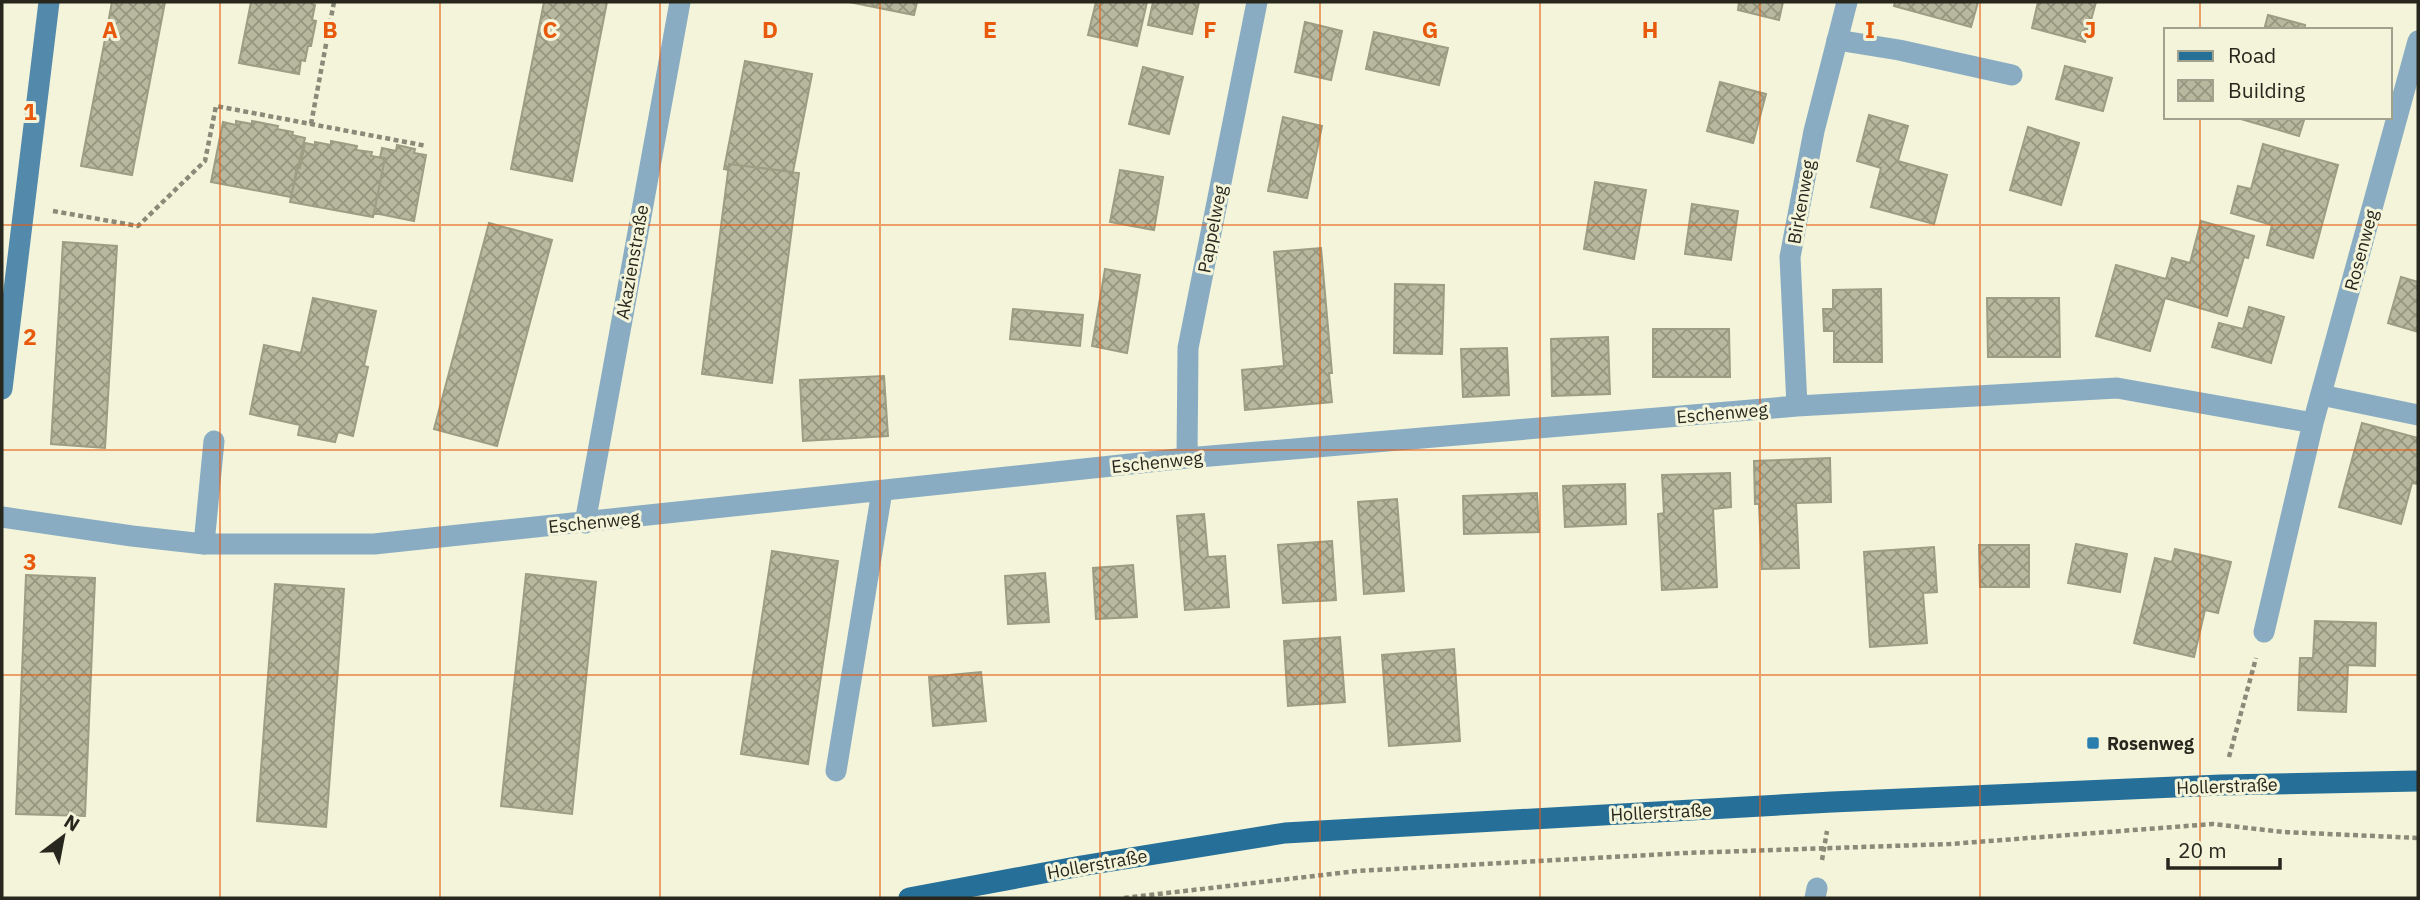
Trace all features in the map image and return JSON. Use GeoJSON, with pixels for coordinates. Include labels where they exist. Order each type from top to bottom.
{"type":"FeatureCollection","features":[{"type":"Feature","properties":{"kind":"main road","name":"Hollerstraße"},"geometry":{"type":"LineString","coordinates":[[909,898],[1284,832],[1832,802],[2221,785],[2418,780]]}},
{"type":"Feature","properties":{"kind":"street"},"geometry":{"type":"LineString","coordinates":[[2,390],[48,2]]}},
{"type":"Feature","properties":{"kind":"street","name":"Akazienstraße"},"geometry":{"type":"LineString","coordinates":[[584,523],[680,2]]}},
{"type":"Feature","properties":{"kind":"street","name":"Pappelweg"},"geometry":{"type":"LineString","coordinates":[[1187,458],[1188,348],[1257,2]]}},
{"type":"Feature","properties":{"kind":"street","name":"Birkenweg"},"geometry":{"type":"LineString","coordinates":[[1797,406],[1790,257],[1814,131],[1847,2]]}},
{"type":"Feature","properties":{"kind":"street"},"geometry":{"type":"LineString","coordinates":[[1838,40],[1899,50],[2012,75]]}},
{"type":"Feature","properties":{"kind":"street","name":"Rosenweg"},"geometry":{"type":"LineString","coordinates":[[2264,632],[2313,423],[2418,41]]}},
{"type":"Feature","properties":{"kind":"street","name":"Eschenweg"},"geometry":{"type":"LineString","coordinates":[[2,517],[204,544],[374,544],[1187,458],[1797,406],[2117,388],[2313,423]]}},
{"type":"Feature","properties":{"kind":"street"},"geometry":{"type":"LineString","coordinates":[[2321,394],[2418,415]]}},
{"type":"Feature","properties":{"kind":"street"},"geometry":{"type":"LineString","coordinates":[[204,544],[214,441]]}},
{"type":"Feature","properties":{"kind":"street"},"geometry":{"type":"LineString","coordinates":[[836,771],[882,491]]}},
{"type":"Feature","properties":{"kind":"path"},"geometry":{"type":"LineString","coordinates":[[311,124],[334,2]]}},
{"type":"Feature","properties":{"kind":"path"},"geometry":{"type":"LineString","coordinates":[[23,206],[138,226],[205,161],[216,106],[427,146]]}},
{"type":"Feature","properties":{"kind":"path"},"geometry":{"type":"LineString","coordinates":[[2221,785],[2264,632]]}},
{"type":"Feature","properties":{"kind":"path"},"geometry":{"type":"LineString","coordinates":[[1816,893],[1832,802]]}},
{"type":"Feature","properties":{"kind":"path"},"geometry":{"type":"LineString","coordinates":[[1124,898],[1357,871],[1685,853],[1950,844],[2213,824],[2283,832],[2418,838]]}},
{"type":"Feature","properties":{"kind":"building"},"geometry":{"type":"Polygon","coordinates":[[[112,2],[165,2],[132,175],[81,166],[112,2]]]}},
{"type":"Feature","properties":{"kind":"building"},"geometry":{"type":"Polygon","coordinates":[[[251,2],[312,2],[315,5],[312,20],[316,21],[311,46],[308,46],[305,61],[301,60],[299,74],[239,63],[251,2]]]}},
{"type":"Feature","properties":{"kind":"building"},"geometry":{"type":"Polygon","coordinates":[[[544,2],[607,2],[572,181],[511,169],[544,2]]]}},
{"type":"Feature","properties":{"kind":"building"},"geometry":{"type":"Polygon","coordinates":[[[849,2],[917,2],[914,15],[849,2]]]}},
{"type":"Feature","properties":{"kind":"building"},"geometry":{"type":"Polygon","coordinates":[[[1096,2],[1147,2],[1137,46],[1088,35],[1096,2]]]}},
{"type":"Feature","properties":{"kind":"building"},"geometry":{"type":"Polygon","coordinates":[[[1153,2],[1199,2],[1192,34],[1148,25],[1153,2]]]}},
{"type":"Feature","properties":{"kind":"building"},"geometry":{"type":"Polygon","coordinates":[[[1739,2],[1783,2],[1779,20],[1738,10],[1739,2]]]}},
{"type":"Feature","properties":{"kind":"building"},"geometry":{"type":"Polygon","coordinates":[[[1895,2],[1978,2],[1971,27],[1894,6],[1895,2]]]}},
{"type":"Feature","properties":{"kind":"building"},"geometry":{"type":"Polygon","coordinates":[[[2038,2],[2096,2],[2085,42],[2032,28],[2038,2]]]}},
{"type":"Feature","properties":{"kind":"building"},"geometry":{"type":"Polygon","coordinates":[[[2268,15],[2305,25],[2304,28],[2265,28],[2268,15]]]}},
{"type":"Feature","properties":{"kind":"building"},"geometry":{"type":"Polygon","coordinates":[[[1305,22],[1342,31],[1331,80],[1295,72],[1305,22]]]}},
{"type":"Feature","properties":{"kind":"building"},"geometry":{"type":"Polygon","coordinates":[[[1374,32],[1448,48],[1439,85],[1366,69],[1374,32]]]}},
{"type":"Feature","properties":{"kind":"building"},"geometry":{"type":"Polygon","coordinates":[[[745,61],[812,74],[793,172],[729,164],[728,170],[724,169],[745,61]]]}},
{"type":"Feature","properties":{"kind":"building"},"geometry":{"type":"Polygon","coordinates":[[[2065,66],[2112,78],[2103,111],[2056,99],[2065,66]]]}},
{"type":"Feature","properties":{"kind":"building"},"geometry":{"type":"Polygon","coordinates":[[[1143,67],[1183,77],[1169,134],[1129,124],[1143,67]]]}},
{"type":"Feature","properties":{"kind":"building"},"geometry":{"type":"Polygon","coordinates":[[[1720,82],[1766,94],[1753,143],[1707,131],[1720,82]]]}},
{"type":"Feature","properties":{"kind":"building"},"geometry":{"type":"Polygon","coordinates":[[[1869,115],[1908,126],[1898,161],[1947,175],[1934,224],[1871,207],[1881,168],[1857,161],[1869,115]]]}},
{"type":"Feature","properties":{"kind":"building"},"geometry":{"type":"Polygon","coordinates":[[[1283,117],[1322,126],[1307,198],[1268,191],[1283,117]]]}},
{"type":"Feature","properties":{"kind":"building"},"geometry":{"type":"Polygon","coordinates":[[[2241,119],[2304,119],[2299,136],[2241,119]]]}},
{"type":"Feature","properties":{"kind":"building"},"geometry":{"type":"Polygon","coordinates":[[[236,121],[278,126],[277,129],[305,138],[291,197],[211,182],[223,122],[236,125],[236,121]]]}},
{"type":"Feature","properties":{"kind":"building"},"geometry":{"type":"Polygon","coordinates":[[[2028,127],[2079,143],[2061,205],[2010,190],[2028,127]]]}},
{"type":"Feature","properties":{"kind":"building"},"geometry":{"type":"Polygon","coordinates":[[[331,141],[357,146],[356,150],[372,152],[371,156],[385,158],[373,217],[290,202],[305,143],[331,145],[331,141]]]}},
{"type":"Feature","properties":{"kind":"building"},"geometry":{"type":"Polygon","coordinates":[[[2263,144],[2338,165],[2313,258],[2267,245],[2272,225],[2231,213],[2238,186],[2251,189],[2263,144]]]}},
{"type":"Feature","properties":{"kind":"building"},"geometry":{"type":"Polygon","coordinates":[[[397,145],[426,155],[414,221],[374,213],[385,158],[380,158],[382,148],[396,151],[397,145]]]}},
{"type":"Feature","properties":{"kind":"building"},"geometry":{"type":"Polygon","coordinates":[[[729,164],[799,173],[772,383],[702,374],[729,164]]]}},
{"type":"Feature","properties":{"kind":"building"},"geometry":{"type":"Polygon","coordinates":[[[1120,170],[1163,177],[1154,230],[1110,222],[1120,170]]]}},
{"type":"Feature","properties":{"kind":"building"},"geometry":{"type":"Polygon","coordinates":[[[1595,182],[1646,190],[1634,259],[1584,249],[1595,182]]]}},
{"type":"Feature","properties":{"kind":"building"},"geometry":{"type":"Polygon","coordinates":[[[1692,204],[1738,211],[1731,260],[1685,254],[1692,204]]]}},
{"type":"Feature","properties":{"kind":"building"},"geometry":{"type":"Polygon","coordinates":[[[2201,221],[2254,236],[2248,258],[2244,257],[2227,316],[2165,298],[2150,351],[2096,336],[2116,265],[2166,279],[2172,258],[2190,263],[2201,221]]]}},
{"type":"Feature","properties":{"kind":"building"},"geometry":{"type":"Polygon","coordinates":[[[489,223],[552,240],[497,446],[434,429],[489,223]]]}},
{"type":"Feature","properties":{"kind":"building"},"geometry":{"type":"Polygon","coordinates":[[[63,242],[117,246],[105,448],[51,444],[63,242]]]}},
{"type":"Feature","properties":{"kind":"building"},"geometry":{"type":"Polygon","coordinates":[[[1321,248],[1332,402],[1245,410],[1242,370],[1284,366],[1274,252],[1321,248]]]}},
{"type":"Feature","properties":{"kind":"building"},"geometry":{"type":"Polygon","coordinates":[[[1105,269],[1140,275],[1127,353],[1092,346],[1105,269]]]}},
{"type":"Feature","properties":{"kind":"building"},"geometry":{"type":"Polygon","coordinates":[[[2401,277],[2418,282],[2418,332],[2388,323],[2401,277]]]}},
{"type":"Feature","properties":{"kind":"building"},"geometry":{"type":"Polygon","coordinates":[[[1395,284],[1444,285],[1442,354],[1394,353],[1395,284]]]}},
{"type":"Feature","properties":{"kind":"building"},"geometry":{"type":"Polygon","coordinates":[[[1881,289],[1882,362],[1834,362],[1834,331],[1824,331],[1823,309],[1833,309],[1833,290],[1881,289]]]}},
{"type":"Feature","properties":{"kind":"building"},"geometry":{"type":"Polygon","coordinates":[[[313,298],[376,311],[364,366],[368,367],[353,436],[338,432],[335,442],[298,435],[300,425],[250,414],[264,345],[301,353],[313,298]]]}},
{"type":"Feature","properties":{"kind":"building"},"geometry":{"type":"Polygon","coordinates":[[[1987,298],[2059,298],[2060,357],[1988,357],[1987,298]]]}},
{"type":"Feature","properties":{"kind":"building"},"geometry":{"type":"Polygon","coordinates":[[[2249,307],[2284,317],[2271,363],[2212,347],[2219,323],[2243,329],[2249,307]]]}},
{"type":"Feature","properties":{"kind":"building"},"geometry":{"type":"Polygon","coordinates":[[[1013,309],[1083,315],[1080,346],[1010,339],[1013,309]]]}},
{"type":"Feature","properties":{"kind":"building"},"geometry":{"type":"Polygon","coordinates":[[[1653,329],[1729,329],[1730,377],[1653,377],[1653,329]]]}},
{"type":"Feature","properties":{"kind":"building"},"geometry":{"type":"Polygon","coordinates":[[[1608,337],[1610,394],[1552,396],[1551,339],[1608,337]]]}},
{"type":"Feature","properties":{"kind":"building"},"geometry":{"type":"Polygon","coordinates":[[[1507,348],[1509,395],[1463,397],[1461,349],[1507,348]]]}},
{"type":"Feature","properties":{"kind":"building"},"geometry":{"type":"Polygon","coordinates":[[[884,376],[888,436],[803,441],[800,380],[884,376]]]}},
{"type":"Feature","properties":{"kind":"building"},"geometry":{"type":"Polygon","coordinates":[[[2362,423],[2418,438],[2418,484],[2412,483],[2401,524],[2339,507],[2362,423]]]}},
{"type":"Feature","properties":{"kind":"building"},"geometry":{"type":"Polygon","coordinates":[[[1830,458],[1831,502],[1796,503],[1799,568],[1762,569],[1759,504],[1755,504],[1754,461],[1830,458]]]}},
{"type":"Feature","properties":{"kind":"building"},"geometry":{"type":"Polygon","coordinates":[[[1730,473],[1731,507],[1713,509],[1717,587],[1662,590],[1658,514],[1664,513],[1662,475],[1730,473]]]}},
{"type":"Feature","properties":{"kind":"building"},"geometry":{"type":"Polygon","coordinates":[[[1625,484],[1626,524],[1565,527],[1563,486],[1625,484]]]}},
{"type":"Feature","properties":{"kind":"building"},"geometry":{"type":"Polygon","coordinates":[[[1537,493],[1539,532],[1464,534],[1463,496],[1537,493]]]}},
{"type":"Feature","properties":{"kind":"building"},"geometry":{"type":"Polygon","coordinates":[[[1397,499],[1404,591],[1364,594],[1358,502],[1397,499]]]}},
{"type":"Feature","properties":{"kind":"building"},"geometry":{"type":"Polygon","coordinates":[[[1204,514],[1208,557],[1225,556],[1229,607],[1185,610],[1177,516],[1204,514]]]}},
{"type":"Feature","properties":{"kind":"building"},"geometry":{"type":"Polygon","coordinates":[[[1332,541],[1336,600],[1283,603],[1278,545],[1332,541]]]}},
{"type":"Feature","properties":{"kind":"building"},"geometry":{"type":"Polygon","coordinates":[[[2076,544],[2127,554],[2120,592],[2068,583],[2076,544]]]}},
{"type":"Feature","properties":{"kind":"building"},"geometry":{"type":"Polygon","coordinates":[[[1979,545],[2029,545],[2029,587],[1980,587],[1979,545]]]}},
{"type":"Feature","properties":{"kind":"building"},"geometry":{"type":"Polygon","coordinates":[[[1934,547],[1937,592],[1923,593],[1927,643],[1870,647],[1864,552],[1934,547]]]}},
{"type":"Feature","properties":{"kind":"building"},"geometry":{"type":"Polygon","coordinates":[[[2175,549],[2231,562],[2218,613],[2205,610],[2194,657],[2134,643],[2155,558],[2172,562],[2175,549]]]}},
{"type":"Feature","properties":{"kind":"building"},"geometry":{"type":"Polygon","coordinates":[[[772,551],[838,561],[808,764],[741,754],[772,551]]]}},
{"type":"Feature","properties":{"kind":"building"},"geometry":{"type":"Polygon","coordinates":[[[1133,565],[1137,617],[1096,619],[1093,568],[1133,565]]]}},
{"type":"Feature","properties":{"kind":"building"},"geometry":{"type":"Polygon","coordinates":[[[1045,573],[1049,622],[1008,624],[1005,576],[1045,573]]]}},
{"type":"Feature","properties":{"kind":"building"},"geometry":{"type":"Polygon","coordinates":[[[526,574],[596,582],[572,814],[501,806],[526,574]]]}},
{"type":"Feature","properties":{"kind":"building"},"geometry":{"type":"Polygon","coordinates":[[[26,575],[95,578],[85,816],[16,814],[26,575]]]}},
{"type":"Feature","properties":{"kind":"building"},"geometry":{"type":"Polygon","coordinates":[[[275,584],[344,589],[326,827],[257,821],[275,584]]]}},
{"type":"Feature","properties":{"kind":"building"},"geometry":{"type":"Polygon","coordinates":[[[2315,621],[2376,623],[2375,666],[2348,665],[2346,712],[2298,710],[2300,658],[2313,658],[2315,621]]]}},
{"type":"Feature","properties":{"kind":"building"},"geometry":{"type":"Polygon","coordinates":[[[1340,637],[1345,702],[1288,706],[1284,641],[1340,637]]]}},
{"type":"Feature","properties":{"kind":"building"},"geometry":{"type":"Polygon","coordinates":[[[1454,649],[1460,741],[1389,746],[1382,655],[1454,649]]]}},
{"type":"Feature","properties":{"kind":"building"},"geometry":{"type":"Polygon","coordinates":[[[981,672],[986,721],[933,726],[929,677],[981,672]]]}},
{"type":"Feature","properties":{"kind":"place","name":"Rosenweg"},"geometry":{"type":"Point","coordinates":[2093,743]}}]}
